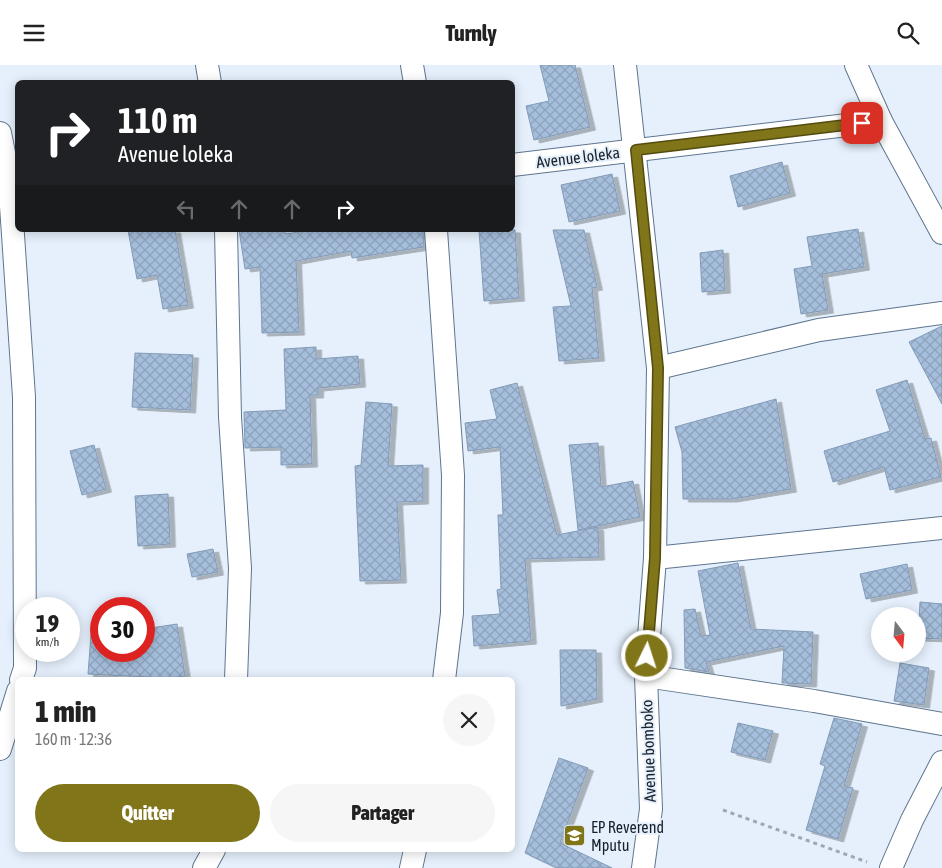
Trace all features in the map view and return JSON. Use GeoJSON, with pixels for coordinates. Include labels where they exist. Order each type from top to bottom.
{"type":"FeatureCollection","features":[{"type":"Feature","properties":{"kind":"street"},"geometry":{"type":"LineString","coordinates":[[207,65],[210,80]]}},
{"type":"Feature","properties":{"kind":"street"},"geometry":{"type":"LineString","coordinates":[[412,65],[414,80]]}},
{"type":"Feature","properties":{"kind":"street","name":"Avenue bomboko"},"geometry":{"type":"LineString","coordinates":[[625,65],[636,150],[658,368],[655,558],[646,676],[651,809],[642,868]]}},
{"type":"Feature","properties":{"kind":"street"},"geometry":{"type":"LineString","coordinates":[[856,65],[881,121],[942,233]]}},
{"type":"Feature","properties":{"kind":"street","name":"Avenue loleka"},"geometry":{"type":"LineString","coordinates":[[515,165],[881,121]]}},
{"type":"Feature","properties":{"kind":"street"},"geometry":{"type":"LineString","coordinates":[[0,133],[15,220]]}},
{"type":"Feature","properties":{"kind":"street"},"geometry":{"type":"LineString","coordinates":[[16,232],[24,397],[25,668],[22,677]]}},
{"type":"Feature","properties":{"kind":"street"},"geometry":{"type":"LineString","coordinates":[[226,232],[230,417],[240,568],[236,677]]}},
{"type":"Feature","properties":{"kind":"street"},"geometry":{"type":"LineString","coordinates":[[436,232],[453,475],[452,613],[444,677]]}},
{"type":"Feature","properties":{"kind":"street"},"geometry":{"type":"LineString","coordinates":[[658,368],[819,330],[942,313]]}},
{"type":"Feature","properties":{"kind":"street"},"geometry":{"type":"LineString","coordinates":[[655,558],[942,529]]}},
{"type":"Feature","properties":{"kind":"street"},"geometry":{"type":"LineString","coordinates":[[646,676],[814,701],[942,724]]}},
{"type":"Feature","properties":{"kind":"street"},"geometry":{"type":"LineString","coordinates":[[0,749],[15,701]]}},
{"type":"Feature","properties":{"kind":"street"},"geometry":{"type":"LineString","coordinates":[[883,866],[912,820],[942,762]]}},
{"type":"Feature","properties":{"kind":"street"},"geometry":{"type":"LineString","coordinates":[[204,868],[213,852]]}},
{"type":"Feature","properties":{"kind":"street"},"geometry":{"type":"LineString","coordinates":[[411,868],[414,852]]}},
{"type":"Feature","properties":{"kind":"path"},"geometry":{"type":"LineString","coordinates":[[722,810],[883,866]]}},
{"type":"Feature","properties":{"kind":"building"},"geometry":{"type":"Polygon","coordinates":[[[540,65],[575,65],[590,127],[534,140],[526,106],[549,101],[540,65]]]}},
{"type":"Feature","properties":{"kind":"building"},"geometry":{"type":"Polygon","coordinates":[[[782,162],[790,193],[738,207],[730,176],[782,162]]]}},
{"type":"Feature","properties":{"kind":"building"},"geometry":{"type":"Polygon","coordinates":[[[612,174],[620,211],[569,222],[561,185],[612,174]]]}},
{"type":"Feature","properties":{"kind":"building"},"geometry":{"type":"Polygon","coordinates":[[[858,229],[864,267],[822,274],[828,310],[801,314],[794,269],[812,266],[807,237],[858,229]]]}},
{"type":"Feature","properties":{"kind":"building"},"geometry":{"type":"Polygon","coordinates":[[[515,230],[519,298],[484,301],[479,232],[515,232],[515,230]]]}},
{"type":"Feature","properties":{"kind":"building"},"geometry":{"type":"Polygon","coordinates":[[[553,230],[584,230],[597,287],[592,288],[599,358],[559,361],[553,307],[571,306],[553,230]]]}},
{"type":"Feature","properties":{"kind":"building"},"geometry":{"type":"Polygon","coordinates":[[[128,232],[175,232],[188,305],[163,309],[157,275],[137,279],[128,232]]]}},
{"type":"Feature","properties":{"kind":"building"},"geometry":{"type":"Polygon","coordinates":[[[239,232],[285,232],[285,234],[298,232],[423,232],[424,247],[352,258],[351,251],[296,261],[299,332],[262,333],[260,267],[245,269],[239,232]]]}},
{"type":"Feature","properties":{"kind":"building"},"geometry":{"type":"Polygon","coordinates":[[[723,250],[725,290],[702,292],[700,253],[723,250]]]}},
{"type":"Feature","properties":{"kind":"building"},"geometry":{"type":"Polygon","coordinates":[[[942,326],[942,404],[909,342],[942,326]]]}},
{"type":"Feature","properties":{"kind":"building"},"geometry":{"type":"Polygon","coordinates":[[[316,347],[316,359],[358,356],[360,384],[318,388],[318,395],[310,395],[312,464],[281,465],[281,447],[245,448],[244,412],[286,410],[284,349],[316,347]]]}},
{"type":"Feature","properties":{"kind":"building"},"geometry":{"type":"Polygon","coordinates":[[[135,353],[193,355],[190,410],[132,407],[135,353]]]}},
{"type":"Feature","properties":{"kind":"building"},"geometry":{"type":"Polygon","coordinates":[[[907,380],[925,439],[931,438],[941,477],[890,490],[884,467],[833,482],[824,451],[890,431],[876,390],[907,380]]]}},
{"type":"Feature","properties":{"kind":"building"},"geometry":{"type":"Polygon","coordinates":[[[517,383],[557,535],[598,527],[599,557],[525,559],[531,641],[474,646],[472,616],[500,614],[497,590],[501,589],[498,515],[503,515],[500,447],[468,451],[465,423],[497,419],[490,390],[517,383]]]}},
{"type":"Feature","properties":{"kind":"building"},"geometry":{"type":"Polygon","coordinates":[[[776,399],[791,489],[732,499],[683,499],[682,452],[675,427],[776,399]]]}},
{"type":"Feature","properties":{"kind":"building"},"geometry":{"type":"Polygon","coordinates":[[[366,402],[392,404],[388,466],[423,465],[423,501],[397,502],[401,580],[360,581],[355,466],[361,465],[366,402]]]}},
{"type":"Feature","properties":{"kind":"building"},"geometry":{"type":"Polygon","coordinates":[[[598,443],[601,487],[633,481],[640,517],[578,530],[569,445],[598,443]]]}},
{"type":"Feature","properties":{"kind":"building"},"geometry":{"type":"Polygon","coordinates":[[[94,445],[106,489],[82,495],[70,451],[94,445]]]}},
{"type":"Feature","properties":{"kind":"building"},"geometry":{"type":"Polygon","coordinates":[[[168,494],[170,544],[138,546],[135,496],[168,494]]]}},
{"type":"Feature","properties":{"kind":"building"},"geometry":{"type":"Polygon","coordinates":[[[213,549],[218,572],[192,577],[187,554],[213,549]]]}},
{"type":"Feature","properties":{"kind":"building"},"geometry":{"type":"Polygon","coordinates":[[[738,563],[751,629],[813,632],[811,684],[782,683],[784,646],[706,662],[709,672],[685,668],[684,610],[695,609],[701,636],[710,635],[698,571],[738,563]]]}},
{"type":"Feature","properties":{"kind":"building"},"geometry":{"type":"Polygon","coordinates":[[[907,564],[912,590],[866,599],[860,574],[907,564]]]}},
{"type":"Feature","properties":{"kind":"building"},"geometry":{"type":"Polygon","coordinates":[[[920,602],[942,604],[942,639],[926,638],[926,607],[920,607],[920,602]]]}},
{"type":"Feature","properties":{"kind":"building"},"geometry":{"type":"Polygon","coordinates":[[[177,624],[185,676],[149,677],[88,674],[90,648],[90,662],[155,662],[155,627],[177,624]]]}},
{"type":"Feature","properties":{"kind":"building"},"geometry":{"type":"Polygon","coordinates":[[[560,650],[596,650],[597,699],[561,706],[560,650]]]}},
{"type":"Feature","properties":{"kind":"building"},"geometry":{"type":"Polygon","coordinates":[[[900,663],[929,668],[924,705],[894,701],[900,663]]]}},
{"type":"Feature","properties":{"kind":"building"},"geometry":{"type":"Polygon","coordinates":[[[834,718],[862,724],[844,786],[853,788],[838,839],[806,830],[825,766],[820,764],[834,718]]]}},
{"type":"Feature","properties":{"kind":"building"},"geometry":{"type":"Polygon","coordinates":[[[738,723],[773,731],[765,760],[731,752],[738,723]]]}},
{"type":"Feature","properties":{"kind":"building"},"geometry":{"type":"Polygon","coordinates":[[[559,758],[588,768],[560,843],[612,868],[557,868],[525,853],[559,758]]]}},
{"type":"Feature","properties":{"kind":"place","name":"EP Reverend Mputu"},"geometry":{"type":"Point","coordinates":[575,836]}},
{"type":"Feature","properties":{"kind":"route"},"geometry":{"type":"LineString","coordinates":[[647,656],[655,558],[658,368],[636,150],[862,123]]}}]}
